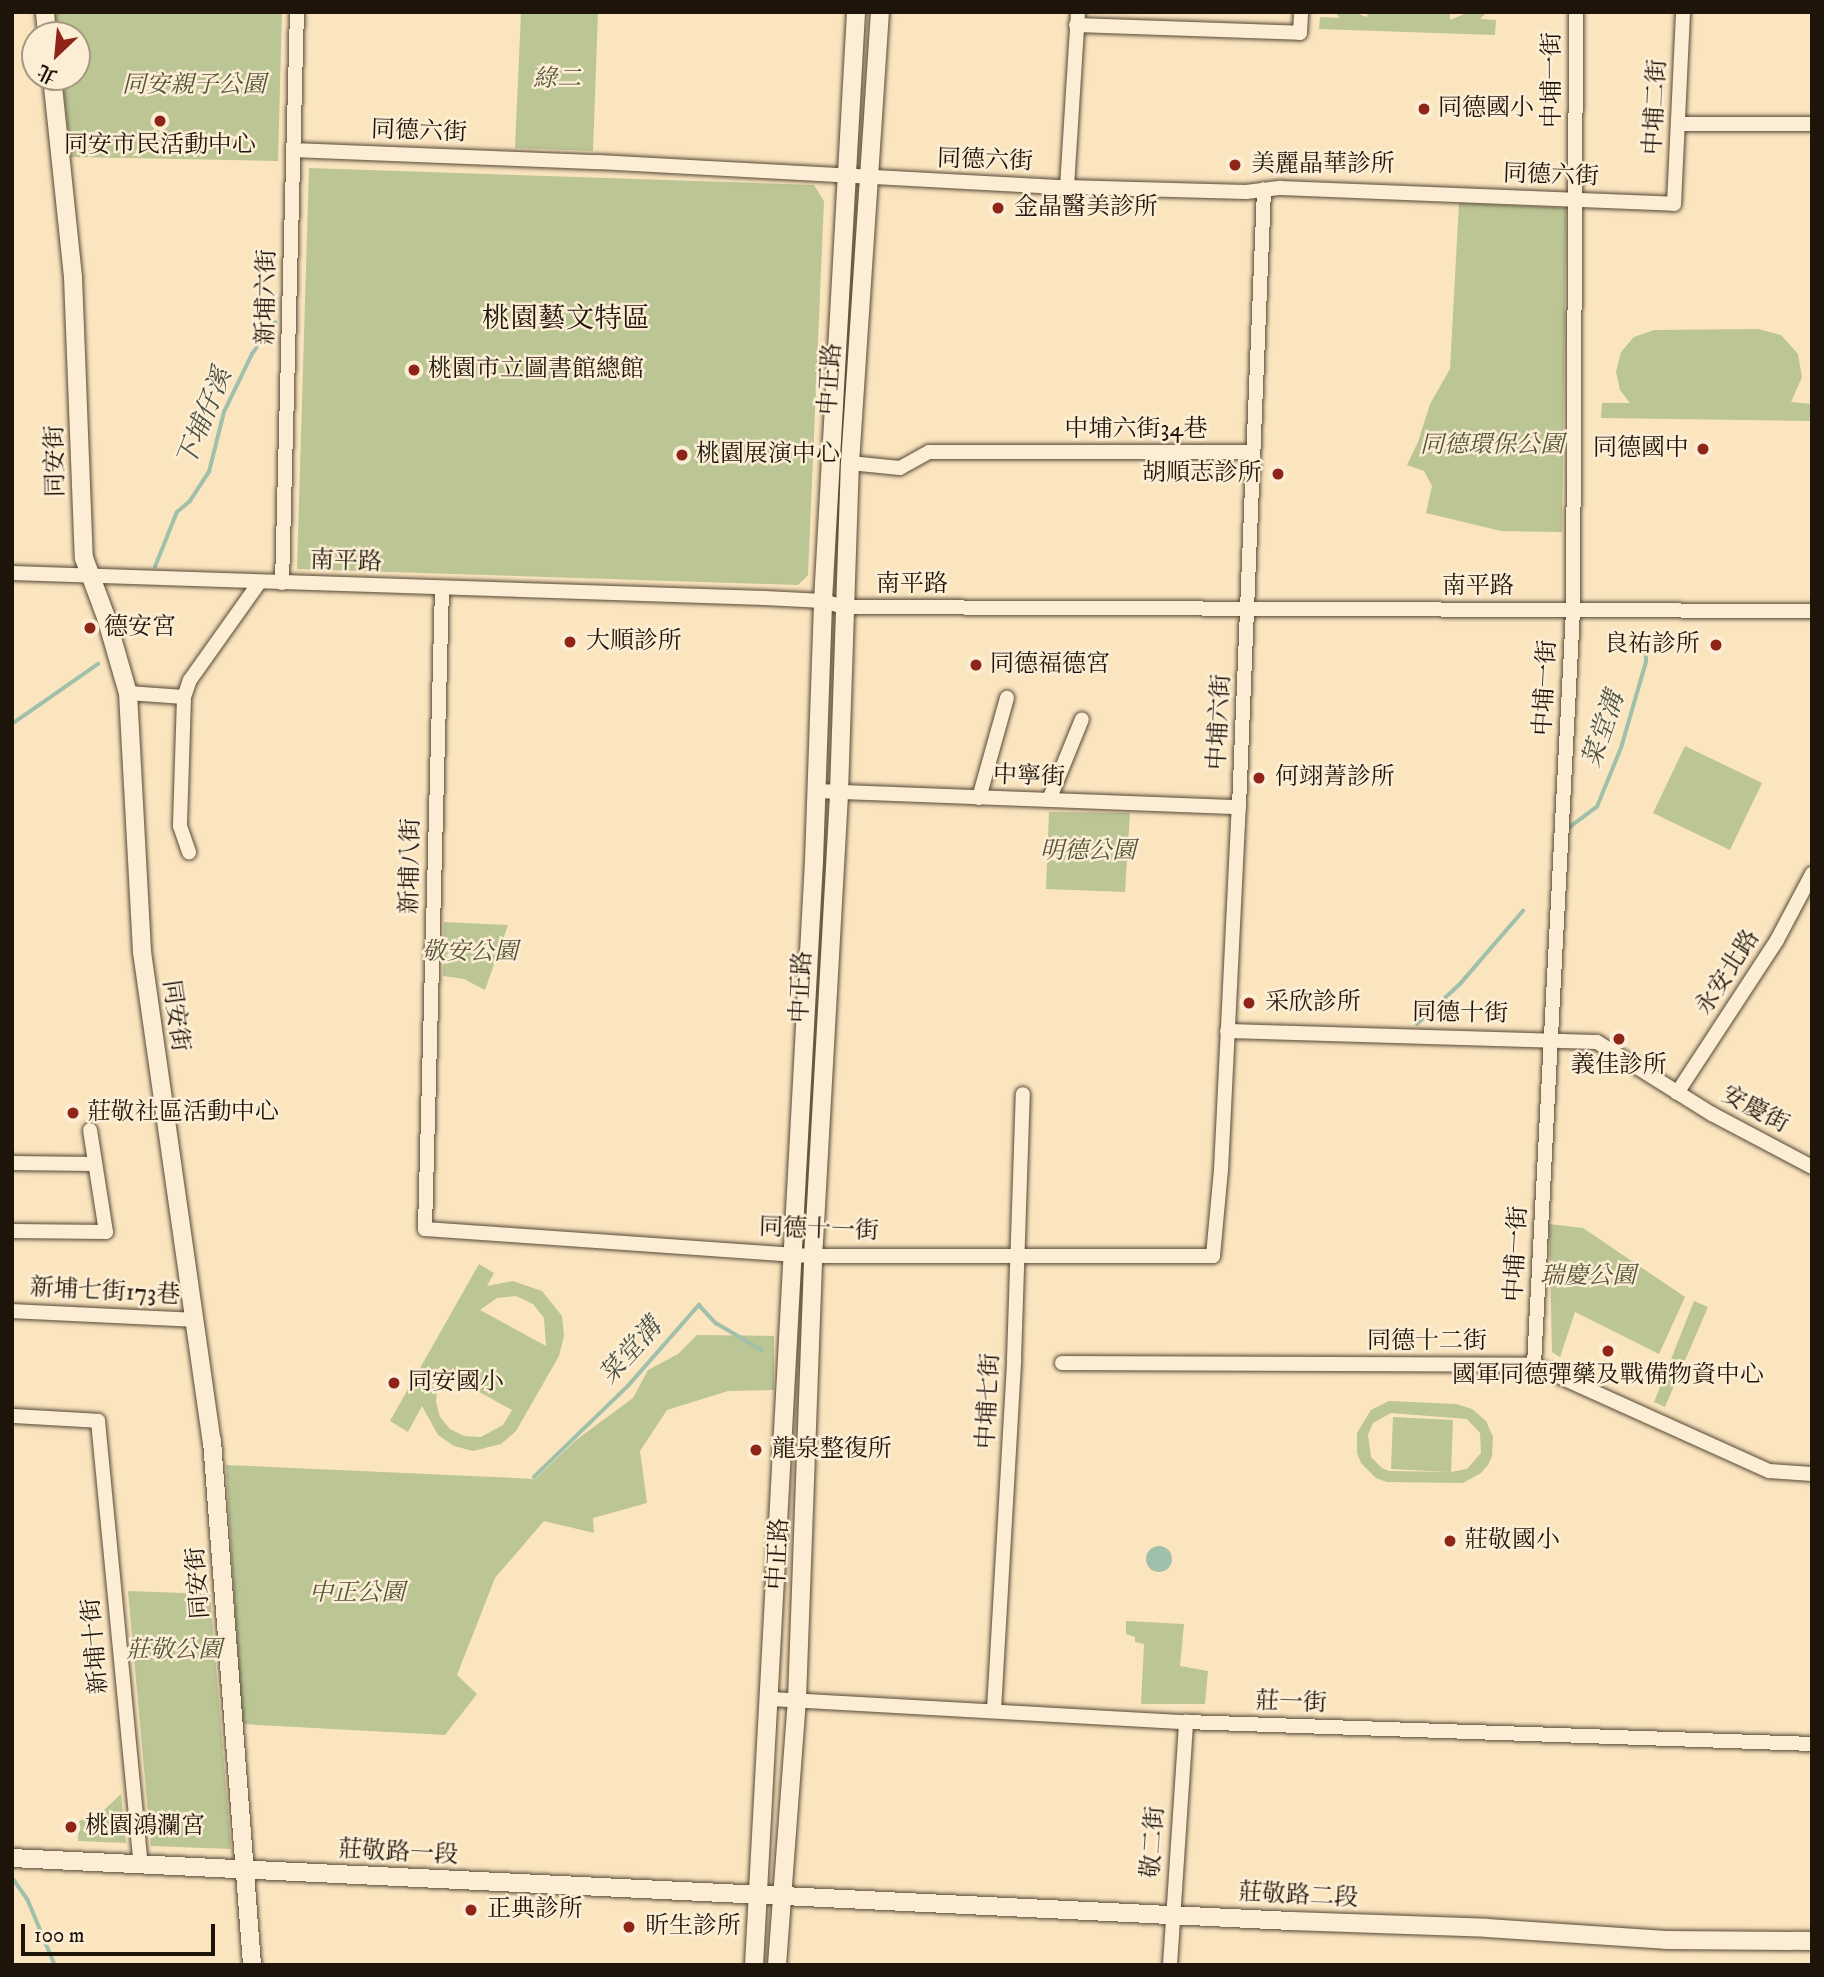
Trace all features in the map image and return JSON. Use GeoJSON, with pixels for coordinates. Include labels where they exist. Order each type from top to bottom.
{"type":"FeatureCollection","features":[{"type":"Feature","properties":{"kind":"street","name":"新埔六街"},"geometry":{"type":"LineString","coordinates":[[282,583],[297,12]]}},
{"type":"Feature","properties":{"kind":"street","name":"中正路"},"geometry":{"type":"LineString","coordinates":[[754,1965],[817,791],[823,601],[856,12]]}},
{"type":"Feature","properties":{"kind":"street","name":"中正路"},"geometry":{"type":"LineString","coordinates":[[777,1965],[797,1699],[814,1256],[839,792],[850,463],[880,12]]}},
{"type":"Feature","properties":{"kind":"street"},"geometry":{"type":"LineString","coordinates":[[1067,187],[1077,18],[1300,33],[1301,12]]}},
{"type":"Feature","properties":{"kind":"street","name":"中埔一街"},"geometry":{"type":"LineString","coordinates":[[1534,1364],[1573,610],[1576,12]]}},
{"type":"Feature","properties":{"kind":"street","name":"中埔二街"},"geometry":{"type":"LineString","coordinates":[[1674,204],[1683,12]]}},
{"type":"Feature","properties":{"kind":"street","name":"同安街"},"geometry":{"type":"LineString","coordinates":[[53,91],[73,277],[84,558],[106,617],[128,693],[142,952],[197,1320],[216,1486],[252,1965]]}},
{"type":"Feature","properties":{"kind":"street"},"geometry":{"type":"LineString","coordinates":[[1678,124],[1812,124]]}},
{"type":"Feature","properties":{"kind":"street","name":"同德六街"},"geometry":{"type":"LineString","coordinates":[[293,150],[1067,187],[1281,188],[1674,204]]}},
{"type":"Feature","properties":{"kind":"street","name":"中埔六街"},"geometry":{"type":"LineString","coordinates":[[1213,1256],[1221,1170],[1239,807],[1264,190]]}},
{"type":"Feature","properties":{"kind":"street","name":"中埔六街34巷"},"geometry":{"type":"LineString","coordinates":[[850,463],[900,468],[929,452],[1253,452]]}},
{"type":"Feature","properties":{"kind":"street","name":"南平路"},"geometry":{"type":"LineString","coordinates":[[12,573],[823,601],[844,607],[1812,611]]}},
{"type":"Feature","properties":{"kind":"street"},"geometry":{"type":"LineString","coordinates":[[189,852],[180,826],[184,697],[190,680],[259,583]]}},
{"type":"Feature","properties":{"kind":"street","name":"新埔八街"},"geometry":{"type":"LineString","coordinates":[[425,1229],[442,588]]}},
{"type":"Feature","properties":{"kind":"street"},"geometry":{"type":"LineString","coordinates":[[128,693],[184,697]]}},
{"type":"Feature","properties":{"kind":"street"},"geometry":{"type":"LineString","coordinates":[[979,798],[1007,698]]}},
{"type":"Feature","properties":{"kind":"street"},"geometry":{"type":"LineString","coordinates":[[1049,800],[1082,719]]}},
{"type":"Feature","properties":{"kind":"street","name":"中寧街"},"geometry":{"type":"LineString","coordinates":[[817,791],[1239,807]]}},
{"type":"Feature","properties":{"kind":"street","name":"永安北路"},"geometry":{"type":"LineString","coordinates":[[1677,1093],[1777,940],[1812,874]]}},
{"type":"Feature","properties":{"kind":"street","name":"同德十街"},"geometry":{"type":"LineString","coordinates":[[1227,1031],[1597,1042],[1677,1093]]}},
{"type":"Feature","properties":{"kind":"street","name":"安慶街"},"geometry":{"type":"LineString","coordinates":[[1677,1093],[1812,1167]]}},
{"type":"Feature","properties":{"kind":"street","name":"中埔七街"},"geometry":{"type":"LineString","coordinates":[[994,1710],[1018,1254],[1023,1094]]}},
{"type":"Feature","properties":{"kind":"street"},"geometry":{"type":"LineString","coordinates":[[12,1231],[106,1232],[90,1130]]}},
{"type":"Feature","properties":{"kind":"street"},"geometry":{"type":"LineString","coordinates":[[12,1163],[95,1164]]}},
{"type":"Feature","properties":{"kind":"street","name":"同德十一街"},"geometry":{"type":"LineString","coordinates":[[425,1229],[814,1256],[1213,1256]]}},
{"type":"Feature","properties":{"kind":"street","name":"新埔七街173巷"},"geometry":{"type":"LineString","coordinates":[[12,1311],[197,1320]]}},
{"type":"Feature","properties":{"kind":"street","name":"同德十二街"},"geometry":{"type":"LineString","coordinates":[[1062,1363],[1534,1364],[1769,1471],[1812,1474]]}},
{"type":"Feature","properties":{"kind":"street","name":"新埔十街"},"geometry":{"type":"LineString","coordinates":[[12,1416],[98,1422],[141,1865]]}},
{"type":"Feature","properties":{"kind":"street","name":"莊一街"},"geometry":{"type":"LineString","coordinates":[[769,1699],[1186,1723],[1812,1744]]}},
{"type":"Feature","properties":{"kind":"street","name":"敬二街"},"geometry":{"type":"LineString","coordinates":[[1170,1965],[1186,1723]]}},
{"type":"Feature","properties":{"kind":"street","name":"莊敬路一段"},"geometry":{"type":"LineString","coordinates":[[12,1858],[782,1895]]}},
{"type":"Feature","properties":{"kind":"street","name":"莊敬路二段"},"geometry":{"type":"LineString","coordinates":[[782,1895],[1487,1928],[1666,1940],[1812,1941]]}},
{"type":"Feature","properties":{"kind":"green space","name":"同安親子公園"},"geometry":{"type":"Polygon","coordinates":[[[54,12],[282,12],[278,161],[71,157],[64,91],[91,91],[91,21],[55,21],[54,12]]]}},
{"type":"Feature","properties":{"kind":"green space","name":"綠二"},"geometry":{"type":"Polygon","coordinates":[[[521,12],[598,12],[593,151],[515,148],[521,12]]]}},
{"type":"Feature","properties":{"kind":"green space"},"geometry":{"type":"Polygon","coordinates":[[[1335,12],[1353,12],[1367,17],[1368,12],[1450,12],[1450,20],[1469,12],[1487,12],[1480,19],[1496,20],[1495,35],[1319,29],[1320,17],[1340,18],[1335,12]]]}},
{"type":"Feature","properties":{"kind":"green space"},"geometry":{"type":"Polygon","coordinates":[[[309,168],[814,185],[824,201],[808,575],[798,585],[297,569],[309,168]]]}},
{"type":"Feature","properties":{"kind":"green space","name":"同德環保公園"},"geometry":{"type":"Polygon","coordinates":[[[1459,203],[1566,208],[1562,532],[1501,531],[1426,513],[1432,486],[1424,471],[1407,465],[1418,442],[1430,404],[1450,369],[1459,203]]]}},
{"type":"Feature","properties":{"kind":"green space"},"geometry":{"type":"Polygon","coordinates":[[[1758,329],[1781,335],[1798,354],[1802,377],[1791,402],[1812,404],[1812,421],[1601,418],[1602,403],[1630,403],[1620,390],[1616,372],[1621,352],[1634,337],[1654,330],[1758,329]]]}},
{"type":"Feature","properties":{"kind":"green space"},"geometry":{"type":"Polygon","coordinates":[[[1685,746],[1762,783],[1730,850],[1653,813],[1685,746]]]}},
{"type":"Feature","properties":{"kind":"green space","name":"明德公園"},"geometry":{"type":"Polygon","coordinates":[[[1049,812],[1130,813],[1125,892],[1046,889],[1049,812]]]}},
{"type":"Feature","properties":{"kind":"green space","name":"敬安公園"},"geometry":{"type":"Polygon","coordinates":[[[444,922],[508,925],[485,990],[464,979],[443,976],[444,922]]]}},
{"type":"Feature","properties":{"kind":"green space","name":"瑞慶公園"},"geometry":{"type":"Polygon","coordinates":[[[1549,1224],[1583,1228],[1685,1297],[1659,1354],[1575,1312],[1560,1357],[1552,1352],[1549,1224]]]}},
{"type":"Feature","properties":{"kind":"green space"},"geometry":{"type":"Polygon","coordinates":[[[479,1264],[494,1273],[487,1286],[513,1281],[542,1291],[562,1316],[564,1336],[559,1356],[516,1431],[501,1444],[473,1451],[454,1446],[438,1435],[422,1406],[408,1432],[390,1421],[479,1264]],[[516,1296],[497,1298],[480,1310],[546,1346],[544,1318],[533,1304],[516,1296]],[[445,1373],[437,1387],[436,1402],[440,1417],[450,1429],[464,1436],[481,1437],[503,1425],[512,1410],[445,1373]]]}},
{"type":"Feature","properties":{"kind":"green space","name":"瑞慶公園"},"geometry":{"type":"Polygon","coordinates":[[[1694,1301],[1708,1307],[1665,1407],[1654,1402],[1694,1301]]]}},
{"type":"Feature","properties":{"kind":"green space","name":"中正公園"},"geometry":{"type":"Polygon","coordinates":[[[697,1335],[774,1336],[774,1390],[728,1391],[667,1410],[640,1451],[647,1503],[593,1518],[594,1533],[544,1521],[495,1578],[457,1675],[477,1694],[445,1735],[242,1724],[226,1465],[535,1479],[576,1440],[633,1398],[648,1370],[678,1354],[697,1335]]]}},
{"type":"Feature","properties":{"kind":"green space"},"geometry":{"type":"Polygon","coordinates":[[[1389,1401],[1456,1404],[1472,1409],[1486,1421],[1493,1437],[1492,1456],[1481,1473],[1463,1483],[1387,1482],[1376,1478],[1361,1463],[1357,1453],[1357,1433],[1371,1410],[1389,1401]],[[1391,1413],[1373,1423],[1368,1435],[1371,1457],[1389,1471],[1449,1472],[1391,1469],[1393,1417],[1453,1420],[1451,1472],[1467,1469],[1481,1453],[1480,1433],[1467,1419],[1391,1413]]]}},
{"type":"Feature","properties":{"kind":"green space","name":"莊敬公園"},"geometry":{"type":"Polygon","coordinates":[[[128,1591],[210,1594],[231,1849],[151,1846],[128,1591]]]}},
{"type":"Feature","properties":{"kind":"green space"},"geometry":{"type":"Polygon","coordinates":[[[1126,1621],[1184,1624],[1180,1666],[1208,1671],[1205,1704],[1141,1704],[1144,1644],[1135,1642],[1135,1637],[1126,1634],[1126,1621]]]}},
{"type":"Feature","properties":{"kind":"green space"},"geometry":{"type":"Polygon","coordinates":[[[121,1794],[126,1843],[78,1841],[79,1821],[102,1812],[121,1794]]]}},
{"type":"Feature","properties":{"kind":"shaded area"},"geometry":{"type":"Polygon","coordinates":[[[1159,1546],[1168,1550],[1172,1559],[1168,1568],[1159,1572],[1150,1568],[1146,1559],[1150,1550],[1159,1546]]]}},
{"type":"Feature","properties":{"kind":"waterway","name":"下埔仔溪"},"geometry":{"type":"LineString","coordinates":[[155,567],[177,512],[190,501],[209,472],[224,412],[252,354],[275,322]]}},
{"type":"Feature","properties":{"kind":"waterway","name":"菜堂溝"},"geometry":{"type":"LineString","coordinates":[[1570,827],[1597,807],[1621,748],[1646,662],[1645,632]]}},
{"type":"Feature","properties":{"kind":"waterway","name":"下埔仔溪"},"geometry":{"type":"LineString","coordinates":[[12,724],[98,664]]}},
{"type":"Feature","properties":{"kind":"waterway","name":"菜堂溝"},"geometry":{"type":"LineString","coordinates":[[1417,1024],[1461,983],[1523,911]]}},
{"type":"Feature","properties":{"kind":"waterway","name":"菜堂溝"},"geometry":{"type":"LineString","coordinates":[[534,1477],[628,1386],[699,1305],[716,1323],[762,1350]]}},
{"type":"Feature","properties":{"kind":"waterway","name":"下埔仔溪"},"geometry":{"type":"LineString","coordinates":[[12,1877],[28,1900],[55,1965]]}},
{"type":"Feature","properties":{"kind":"place","name":"同德國小"},"geometry":{"type":"Point","coordinates":[1424,109]}},
{"type":"Feature","properties":{"kind":"place","name":"同安市民活動中心"},"geometry":{"type":"Point","coordinates":[160,121]}},
{"type":"Feature","properties":{"kind":"place","name":"美麗晶華診所"},"geometry":{"type":"Point","coordinates":[1235,165]}},
{"type":"Feature","properties":{"kind":"place","name":"金晶醫美診所"},"geometry":{"type":"Point","coordinates":[998,208]}},
{"type":"Feature","properties":{"kind":"place","name":"桃園市立圖書館總館"},"geometry":{"type":"Point","coordinates":[414,370]}},
{"type":"Feature","properties":{"kind":"place","name":"同德國中"},"geometry":{"type":"Point","coordinates":[1703,449]}},
{"type":"Feature","properties":{"kind":"place","name":"桃園展演中心"},"geometry":{"type":"Point","coordinates":[682,455]}},
{"type":"Feature","properties":{"kind":"place","name":"胡順志診所"},"geometry":{"type":"Point","coordinates":[1278,474]}},
{"type":"Feature","properties":{"kind":"place","name":"德安宮"},"geometry":{"type":"Point","coordinates":[90,628]}},
{"type":"Feature","properties":{"kind":"place","name":"大順診所"},"geometry":{"type":"Point","coordinates":[570,642]}},
{"type":"Feature","properties":{"kind":"place","name":"良祐診所"},"geometry":{"type":"Point","coordinates":[1716,645]}},
{"type":"Feature","properties":{"kind":"place","name":"同德福德宮"},"geometry":{"type":"Point","coordinates":[976,665]}},
{"type":"Feature","properties":{"kind":"place","name":"何翊菁診所"},"geometry":{"type":"Point","coordinates":[1259,778]}},
{"type":"Feature","properties":{"kind":"place","name":"采欣診所"},"geometry":{"type":"Point","coordinates":[1249,1003]}},
{"type":"Feature","properties":{"kind":"place","name":"義佳診所"},"geometry":{"type":"Point","coordinates":[1619,1039]}},
{"type":"Feature","properties":{"kind":"place","name":"莊敬社區活動中心"},"geometry":{"type":"Point","coordinates":[73,1113]}},
{"type":"Feature","properties":{"kind":"place","name":"國軍同德彈藥及戰備物資中心"},"geometry":{"type":"Point","coordinates":[1608,1351]}},
{"type":"Feature","properties":{"kind":"place","name":"同安國小"},"geometry":{"type":"Point","coordinates":[394,1383]}},
{"type":"Feature","properties":{"kind":"place","name":"龍泉整復所"},"geometry":{"type":"Point","coordinates":[756,1450]}},
{"type":"Feature","properties":{"kind":"place","name":"莊敬國小"},"geometry":{"type":"Point","coordinates":[1450,1541]}},
{"type":"Feature","properties":{"kind":"place","name":"桃園鴻瀾宮"},"geometry":{"type":"Point","coordinates":[71,1827]}},
{"type":"Feature","properties":{"kind":"place","name":"正典診所"},"geometry":{"type":"Point","coordinates":[471,1910]}},
{"type":"Feature","properties":{"kind":"place","name":"昕生診所"},"geometry":{"type":"Point","coordinates":[629,1927]}},
{"type":"Feature","properties":{"kind":"district","name":"桃園藝文特區"},"geometry":{"type":"Point","coordinates":[566,319]}}]}
